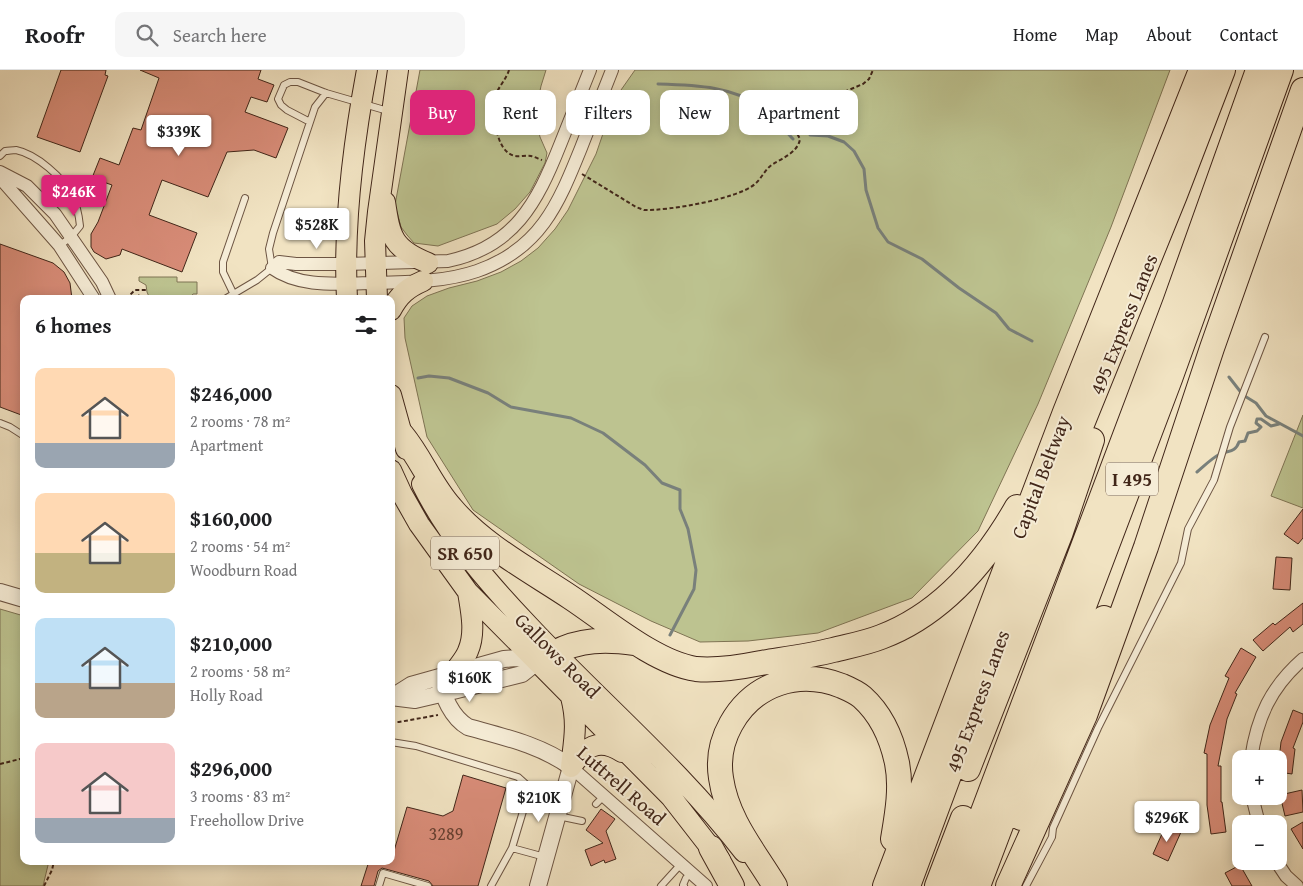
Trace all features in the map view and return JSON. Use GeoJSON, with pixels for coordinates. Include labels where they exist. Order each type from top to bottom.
{"type":"FeatureCollection","features":[{"type":"Feature","properties":{"kind":"highway","name":"Capital Beltway"},"geometry":{"type":"LineString","coordinates":[[893,885],[1064,412],[1201,70]]}},
{"type":"Feature","properties":{"kind":"highway","name":"495 Express Lanes"},"geometry":{"type":"LineString","coordinates":[[893,885],[1175,195],[1223,70]]}},
{"type":"Feature","properties":{"kind":"highway","name":"495 Express Lanes"},"geometry":{"type":"LineString","coordinates":[[955,886],[1175,303],[1258,70]]}},
{"type":"Feature","properties":{"kind":"highway","name":"I 495"},"geometry":{"type":"LineString","coordinates":[[978,886],[1173,370],[1281,70]]}},
{"type":"Feature","properties":{"kind":"highway"},"geometry":{"type":"LineString","coordinates":[[1008,886],[1085,715],[1146,548],[1303,90]]}},
{"type":"Feature","properties":{"kind":"highway"},"geometry":{"type":"LineString","coordinates":[[925,886],[1061,532],[1175,195]]}},
{"type":"Feature","properties":{"kind":"highway"},"geometry":{"type":"LineString","coordinates":[[937,886],[1080,513],[1175,303]]}},
{"type":"Feature","properties":{"kind":"highway"},"geometry":{"type":"LineString","coordinates":[[992,886],[1192,410]]}},
{"type":"Feature","properties":{"kind":"highway"},"geometry":{"type":"LineString","coordinates":[[402,435],[413,448],[438,492],[452,510],[487,542],[636,643],[684,666],[698,669],[735,668],[813,655],[880,638],[926,615],[967,577],[1000,536],[1024,494],[1064,412]]}},
{"type":"Feature","properties":{"kind":"highway"},"geometry":{"type":"LineString","coordinates":[[546,658],[582,642],[597,640],[636,643]]}},
{"type":"Feature","properties":{"kind":"highway"},"geometry":{"type":"LineString","coordinates":[[775,886],[733,820],[724,796],[720,777],[720,755],[724,736],[739,710],[753,696],[787,680],[804,678],[822,680],[850,690],[860,696],[878,715],[889,736],[897,764],[898,781],[893,885]]}},
{"type":"Feature","properties":{"kind":"highway"},"geometry":{"type":"LineString","coordinates":[[712,848],[732,886]]}},
{"type":"Feature","properties":{"kind":"main road"},"geometry":{"type":"LineString","coordinates":[[347,282],[351,178],[360,104],[367,70]]}},
{"type":"Feature","properties":{"kind":"main road"},"geometry":{"type":"LineString","coordinates":[[376,282],[376,240],[382,178],[398,70]]}},
{"type":"Feature","properties":{"kind":"main road"},"geometry":{"type":"LineString","coordinates":[[382,178],[386,213],[392,235],[402,250],[410,255],[425,272],[401,294],[395,304]]}},
{"type":"Feature","properties":{"kind":"main road","name":"Gallows Road"},"geometry":{"type":"LineString","coordinates":[[395,410],[412,464],[430,500],[475,566],[546,658],[571,697],[671,797],[740,886]]}},
{"type":"Feature","properties":{"kind":"main road","name":"Gallows Road"},"geometry":{"type":"LineString","coordinates":[[395,478],[418,524],[468,592],[546,658],[686,785],[733,838],[770,886]]}},
{"type":"Feature","properties":{"kind":"main road"},"geometry":{"type":"LineString","coordinates":[[446,676],[465,656],[472,641],[472,621],[468,592]]}},
{"type":"Feature","properties":{"kind":"main road"},"geometry":{"type":"LineString","coordinates":[[571,697],[576,729],[571,767]]}},
{"type":"Feature","properties":{"kind":"main road"},"geometry":{"type":"LineString","coordinates":[[571,767],[580,754],[592,746],[600,744],[611,746],[631,757]]}},
{"type":"Feature","properties":{"kind":"street"},"geometry":{"type":"LineString","coordinates":[[590,70],[546,180],[533,203],[517,223],[494,242],[464,258],[425,272],[376,282],[318,283],[279,274],[272,268],[279,262],[296,264],[347,282],[376,282],[425,272],[448,278],[477,271],[511,255],[538,231],[564,190],[612,70]]}},
{"type":"Feature","properties":{"kind":"street"},"geometry":{"type":"LineString","coordinates":[[0,172],[27,186],[54,214],[102,282],[108,295]]}},
{"type":"Feature","properties":{"kind":"street"},"geometry":{"type":"LineString","coordinates":[[0,178],[59,246],[91,295]]}},
{"type":"Feature","properties":{"kind":"street"},"geometry":{"type":"LineString","coordinates":[[0,592],[20,598]]}},
{"type":"Feature","properties":{"kind":"street"},"geometry":{"type":"LineString","coordinates":[[395,694],[411,685],[504,659],[546,658]]}},
{"type":"Feature","properties":{"kind":"street"},"geometry":{"type":"LineString","coordinates":[[395,697],[415,700],[444,694],[522,674],[546,658]]}},
{"type":"Feature","properties":{"kind":"street"},"geometry":{"type":"LineString","coordinates":[[1253,750],[1258,725],[1269,699],[1288,673],[1303,659]]}},
{"type":"Feature","properties":{"kind":"street","name":"Luttrell Road"},"geometry":{"type":"LineString","coordinates":[[446,676],[444,694],[460,722],[468,727],[532,746],[556,757],[571,767],[600,801],[650,842],[681,864],[706,886]]}},
{"type":"Feature","properties":{"kind":"street"},"geometry":{"type":"LineString","coordinates":[[538,886],[571,767]]}},
{"type":"Feature","properties":{"kind":"street"},"geometry":{"type":"LineString","coordinates":[[1282,870],[1297,886]]}},
{"type":"Feature","properties":{"kind":"lane"},"geometry":{"type":"LineString","coordinates":[[310,122],[281,105],[278,98],[284,85],[290,82],[298,82],[360,104],[391,112]]}},
{"type":"Feature","properties":{"kind":"lane"},"geometry":{"type":"LineString","coordinates":[[238,295],[272,268],[269,249],[272,233],[315,107],[326,93]]}},
{"type":"Feature","properties":{"kind":"lane"},"geometry":{"type":"LineString","coordinates":[[0,156],[5,151],[16,150],[34,158],[57,174],[72,195],[80,226],[71,237],[59,246]]}},
{"type":"Feature","properties":{"kind":"lane"},"geometry":{"type":"LineString","coordinates":[[234,295],[223,272],[222,262],[245,198]]}},
{"type":"Feature","properties":{"kind":"lane"},"geometry":{"type":"LineString","coordinates":[[1026,886],[1052,837],[1053,828],[1098,728],[1181,563],[1188,529],[1214,480],[1230,427],[1265,337]]}},
{"type":"Feature","properties":{"kind":"lane"},"geometry":{"type":"LineString","coordinates":[[0,423],[20,433]]}},
{"type":"Feature","properties":{"kind":"lane"},"geometry":{"type":"LineString","coordinates":[[395,743],[416,746],[518,777],[528,786],[512,848],[491,886]]}},
{"type":"Feature","properties":{"kind":"lane"},"geometry":{"type":"LineString","coordinates":[[557,816],[582,821]]}},
{"type":"Feature","properties":{"kind":"lane"},"geometry":{"type":"LineString","coordinates":[[512,848],[545,866]]}},
{"type":"Feature","properties":{"kind":"lane"},"geometry":{"type":"LineString","coordinates":[[661,886],[681,864]]}},
{"type":"Feature","properties":{"kind":"lane"},"geometry":{"type":"LineString","coordinates":[[379,886],[383,873],[428,886]]}},
{"type":"Feature","properties":{"kind":"lane"},"geometry":{"type":"LineString","coordinates":[[684,886],[686,878],[691,873]]}},
{"type":"Feature","properties":{"kind":"path"},"geometry":{"type":"LineString","coordinates":[[509,70],[495,98],[496,127],[499,139],[508,152],[514,156],[531,156],[553,163]]}},
{"type":"Feature","properties":{"kind":"path"},"geometry":{"type":"LineString","coordinates":[[572,170],[589,177],[636,207],[644,210],[712,201],[736,195],[755,184],[771,165],[789,155],[796,147],[800,139],[793,126],[800,112],[863,84],[869,79],[873,70]]}},
{"type":"Feature","properties":{"kind":"path"},"geometry":{"type":"LineString","coordinates":[[136,290],[138,295]]}},
{"type":"Feature","properties":{"kind":"path"},"geometry":{"type":"LineString","coordinates":[[129,295],[136,290],[147,290]]}},
{"type":"Feature","properties":{"kind":"path"},"geometry":{"type":"LineString","coordinates":[[395,722],[439,714]]}},
{"type":"Feature","properties":{"kind":"path"},"geometry":{"type":"LineString","coordinates":[[0,764],[20,759]]}},
{"type":"Feature","properties":{"kind":"path"},"geometry":{"type":"LineString","coordinates":[[44,886],[53,865]]}},
{"type":"Feature","properties":{"kind":"green space"},"geometry":{"type":"Polygon","coordinates":[[[420,70],[546,70],[540,90],[485,90],[485,135],[540,135],[547,153],[545,163],[530,192],[515,209],[497,224],[438,246],[414,243],[401,227],[395,205],[410,124],[410,135],[475,135],[475,90],[416,90],[420,70]]]}},
{"type":"Feature","properties":{"kind":"green space"},"geometry":{"type":"Polygon","coordinates":[[[635,70],[1170,70],[1111,227],[1038,404],[978,531],[912,598],[818,633],[748,641],[700,642],[651,621],[579,584],[473,510],[427,437],[405,338],[404,318],[412,306],[427,296],[501,272],[521,261],[538,248],[555,229],[568,210],[596,154],[603,135],[650,135],[650,90],[621,90],[635,70]]]}},
{"type":"Feature","properties":{"kind":"green space"},"geometry":{"type":"Polygon","coordinates":[[[139,277],[177,277],[177,282],[197,282],[197,294],[148,295],[146,285],[139,281],[139,277]]]}},
{"type":"Feature","properties":{"kind":"green space"},"geometry":{"type":"Polygon","coordinates":[[[1303,415],[1303,508],[1271,496],[1303,415]]]}},
{"type":"Feature","properties":{"kind":"green space"},"geometry":{"type":"Polygon","coordinates":[[[0,609],[20,615],[20,865],[48,865],[43,886],[0,886],[0,609]]]}},
{"type":"Feature","properties":{"kind":"building"},"geometry":{"type":"Polygon","coordinates":[[[61,70],[106,70],[105,75],[108,76],[80,152],[37,137],[61,70]]]}},
{"type":"Feature","properties":{"kind":"building"},"geometry":{"type":"Polygon","coordinates":[[[140,70],[261,70],[258,79],[274,85],[267,102],[251,97],[245,112],[288,128],[276,158],[254,150],[227,152],[208,197],[162,180],[149,215],[197,233],[182,272],[122,249],[120,255],[106,259],[94,252],[91,247],[91,234],[98,222],[112,185],[92,178],[100,158],[119,165],[133,128],[141,130],[159,78],[140,70]]]}},
{"type":"Feature","properties":{"kind":"building"},"geometry":{"type":"Polygon","coordinates":[[[0,244],[53,263],[64,272],[70,283],[72,295],[20,295],[20,414],[0,407],[0,244]]]}},
{"type":"Feature","properties":{"kind":"building"},"geometry":{"type":"Polygon","coordinates":[[[1303,509],[1303,538],[1298,544],[1284,534],[1303,509]]]}},
{"type":"Feature","properties":{"kind":"building"},"geometry":{"type":"Polygon","coordinates":[[[1276,557],[1292,558],[1290,590],[1273,589],[1276,557]]]}},
{"type":"Feature","properties":{"kind":"building"},"geometry":{"type":"Polygon","coordinates":[[[1303,603],[1303,624],[1293,632],[1290,627],[1263,651],[1253,640],[1273,623],[1275,625],[1303,603]]]}},
{"type":"Feature","properties":{"kind":"building"},"geometry":{"type":"Polygon","coordinates":[[[1241,648],[1256,657],[1235,693],[1237,694],[1227,719],[1218,766],[1221,766],[1221,802],[1226,832],[1211,834],[1207,805],[1207,754],[1204,753],[1210,725],[1229,678],[1225,676],[1241,648]]]}},
{"type":"Feature","properties":{"kind":"building"},"geometry":{"type":"Polygon","coordinates":[[[1293,710],[1303,714],[1303,722],[1293,748],[1295,749],[1292,774],[1287,773],[1287,750],[1280,750],[1281,742],[1293,710]]]}},
{"type":"Feature","properties":{"kind":"building"},"geometry":{"type":"Polygon","coordinates":[[[463,775],[506,788],[478,886],[433,886],[429,881],[382,868],[378,871],[374,886],[361,886],[368,865],[395,865],[395,848],[407,807],[443,816],[453,811],[463,775]]]}},
{"type":"Feature","properties":{"kind":"building"},"geometry":{"type":"Polygon","coordinates":[[[1302,790],[1303,812],[1285,815],[1282,805],[1287,805],[1287,793],[1302,790]]]}},
{"type":"Feature","properties":{"kind":"building"},"geometry":{"type":"Polygon","coordinates":[[[601,809],[615,819],[606,831],[616,859],[605,863],[604,860],[591,866],[585,850],[603,843],[586,830],[601,809]]]}},
{"type":"Feature","properties":{"kind":"building"},"geometry":{"type":"Polygon","coordinates":[[[1303,822],[1303,849],[1291,829],[1303,822]]]}},
{"type":"Feature","properties":{"kind":"building"},"geometry":{"type":"Polygon","coordinates":[[[1166,825],[1181,832],[1168,861],[1153,854],[1166,825]]]}},
{"type":"Feature","properties":{"kind":"building"},"geometry":{"type":"Polygon","coordinates":[[[1232,869],[1243,870],[1252,886],[1232,886],[1225,873],[1232,869]]]}},
{"type":"Feature","properties":{"kind":"waterway"},"geometry":{"type":"LineString","coordinates":[[658,84],[701,86],[728,91],[742,96],[766,110],[793,139]]}},
{"type":"Feature","properties":{"kind":"waterway"},"geometry":{"type":"LineString","coordinates":[[810,135],[828,136],[844,142],[854,151],[864,169],[866,190],[878,228],[888,242],[922,259],[959,288],[996,313],[1009,329],[1032,341]]}},
{"type":"Feature","properties":{"kind":"waterway"},"geometry":{"type":"LineString","coordinates":[[418,378],[429,376],[449,378],[488,393],[511,407],[571,418],[603,433],[645,465],[662,483],[680,490],[680,509],[688,529],[696,570],[694,589],[670,635]]}},
{"type":"Feature","properties":{"kind":"waterway"},"geometry":{"type":"LineString","coordinates":[[1229,377],[1243,395],[1256,403],[1266,416],[1303,436]]}},
{"type":"Feature","properties":{"kind":"waterway"},"geometry":{"type":"LineString","coordinates":[[1197,472],[1217,456],[1234,450],[1239,442],[1245,441],[1248,433],[1257,431],[1261,427],[1256,423],[1257,419],[1261,419],[1271,426],[1279,424]]}}]}
